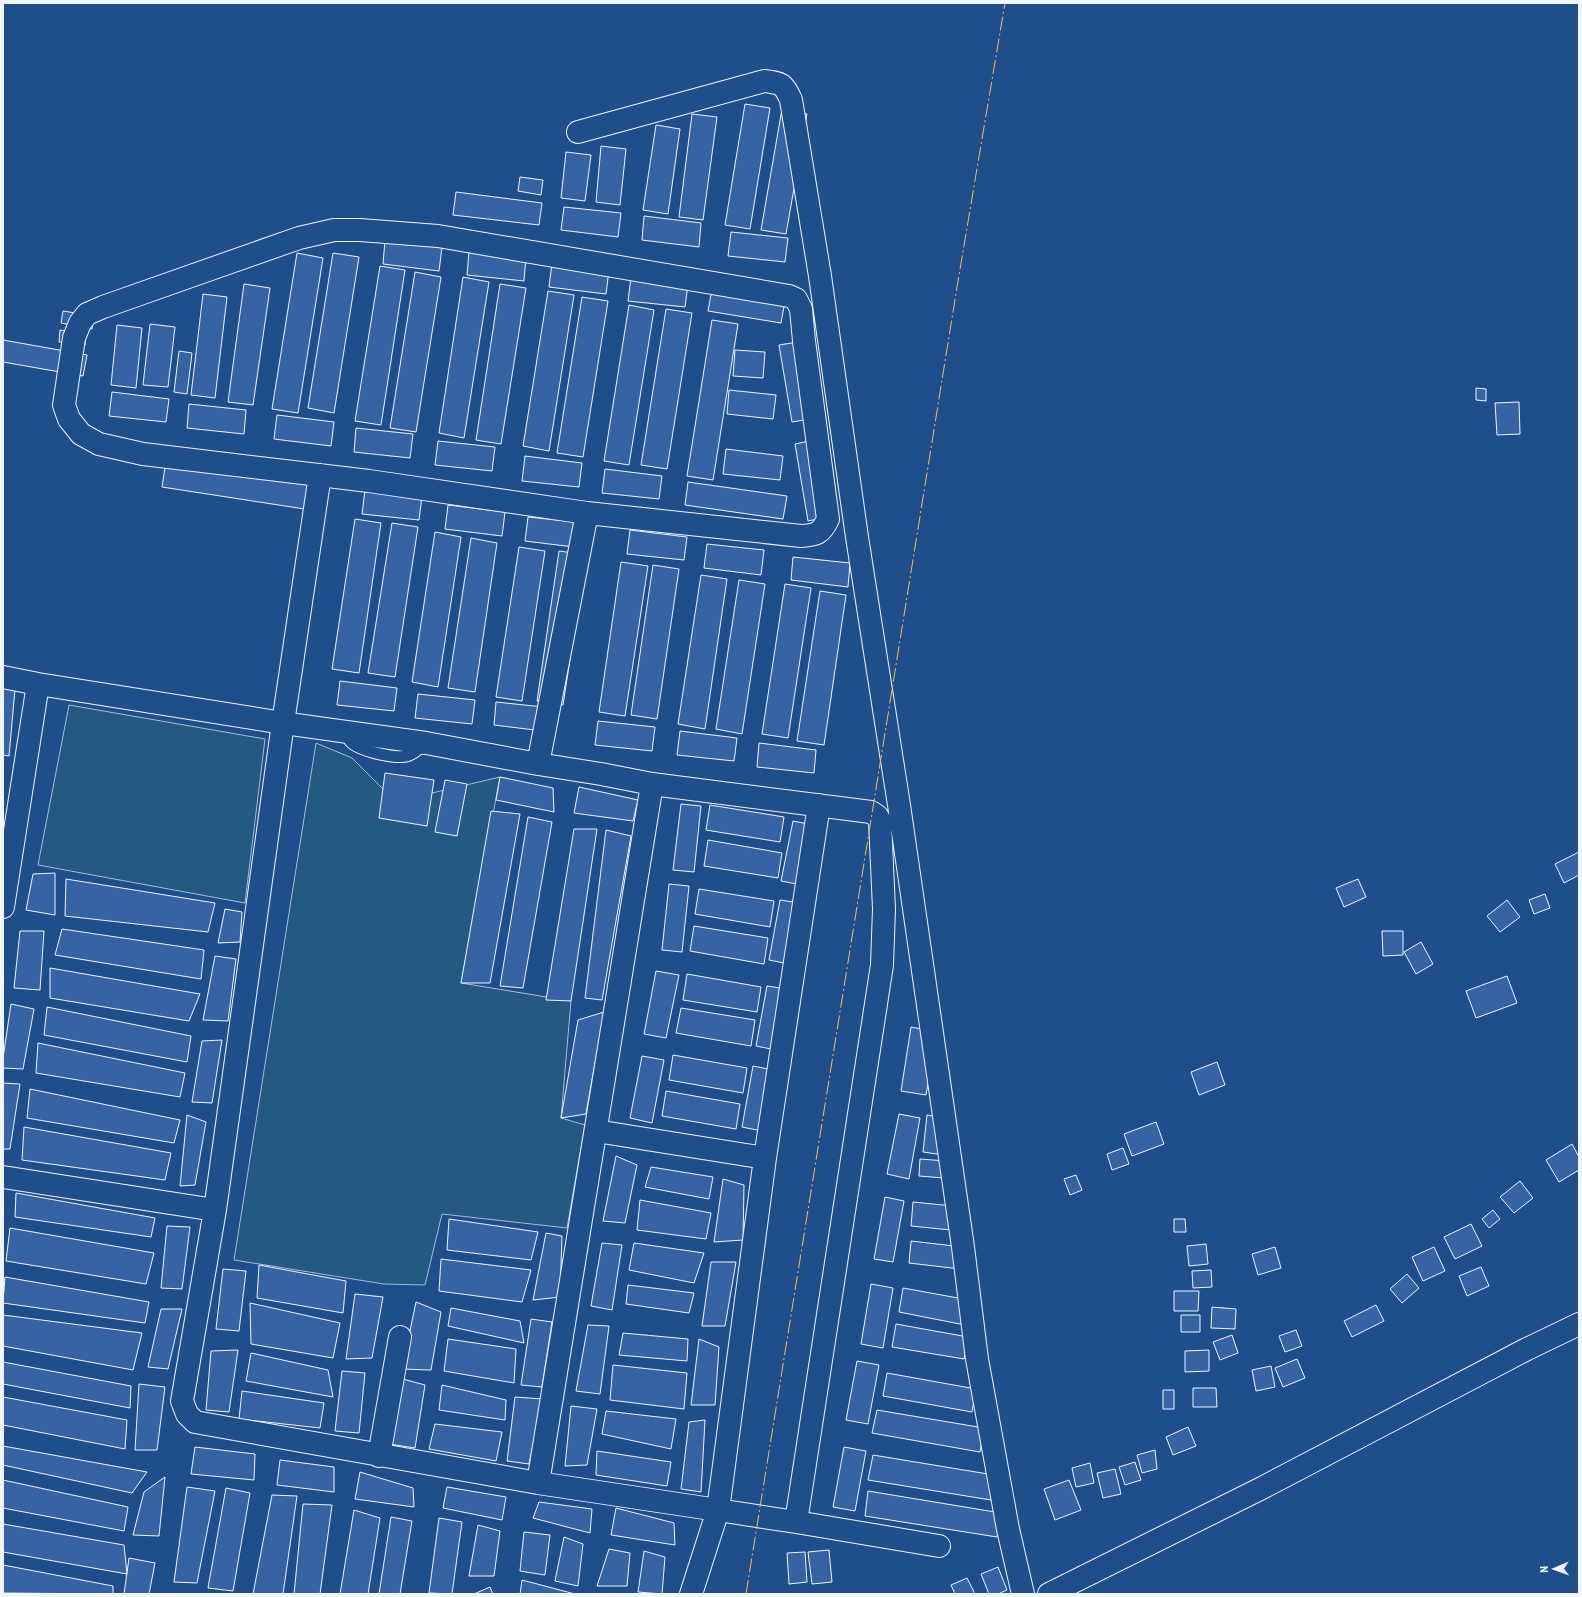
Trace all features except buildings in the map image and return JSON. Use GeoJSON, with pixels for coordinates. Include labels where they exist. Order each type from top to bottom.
{"type":"FeatureCollection","features":[{"type":"Feature","properties":{"kind":"street"},"geometry":{"type":"LineString","coordinates":[[578,132],[764,81],[778,82],[785,87],[791,100],[820,276],[856,529],[899,805],[963,1247],[977,1359],[1008,1528],[1022,1594]]}},
{"type":"Feature","properties":{"kind":"street"},"geometry":{"type":"LineString","coordinates":[[334,230],[360,230],[438,236],[789,296],[796,299],[801,310],[828,519],[823,530],[814,535],[801,536],[587,513],[376,482],[143,454],[100,444],[81,434],[69,419],[64,405],[74,338],[80,323],[87,314],[103,307],[299,238],[334,230]]}},
{"type":"Feature","properties":{"kind":"street"},"geometry":{"type":"LineString","coordinates":[[320,475],[283,723],[216,1210],[182,1401],[187,1414],[195,1422],[379,1456],[538,1483],[796,1522],[939,1546]]}},
{"type":"Feature","properties":{"kind":"street"},"geometry":{"type":"LineString","coordinates":[[538,764],[587,513]]}},
{"type":"Feature","properties":{"kind":"street"},"geometry":{"type":"LineString","coordinates":[[3,677],[38,684],[283,723],[426,743],[652,784],[871,812],[877,816],[880,821],[884,909],[882,965],[796,1522]]}},
{"type":"Feature","properties":{"kind":"street"},"geometry":{"type":"LineString","coordinates":[[3,907],[38,684]]}},
{"type":"Feature","properties":{"kind":"street"},"geometry":{"type":"LineString","coordinates":[[538,1483],[652,784]]}},
{"type":"Feature","properties":{"kind":"street"},"geometry":{"type":"LineString","coordinates":[[692,1594],[718,1510],[765,1158],[819,805]]}},
{"type":"Feature","properties":{"kind":"street"},"geometry":{"type":"LineString","coordinates":[[596,1131],[765,1158]]}},
{"type":"Feature","properties":{"kind":"street"},"geometry":{"type":"LineString","coordinates":[[3,1177],[216,1210]]}},
{"type":"Feature","properties":{"kind":"street"},"geometry":{"type":"LineString","coordinates":[[1049,1594],[1253,1492],[1520,1353],[1579,1324]]}},
{"type":"Feature","properties":{"kind":"street"},"geometry":{"type":"LineString","coordinates":[[379,1456],[400,1337]]}},
{"type":"Feature","properties":{"kind":"shaded area"},"geometry":{"type":"Polygon","coordinates":[[[69,705],[265,739],[245,903],[38,865],[69,705]]]}},
{"type":"Feature","properties":{"kind":"shaded area"},"geometry":{"type":"Polygon","coordinates":[[[316,743],[352,758],[383,789],[432,793],[500,777],[461,983],[571,1001],[561,1118],[585,1125],[567,1228],[442,1214],[425,1285],[384,1284],[234,1260],[316,743]]]}},
{"type":"Feature","properties":{"kind":"power"},"geometry":{"type":"LineString","coordinates":[[746,1594],[958,281],[1005,3]]}}]}
